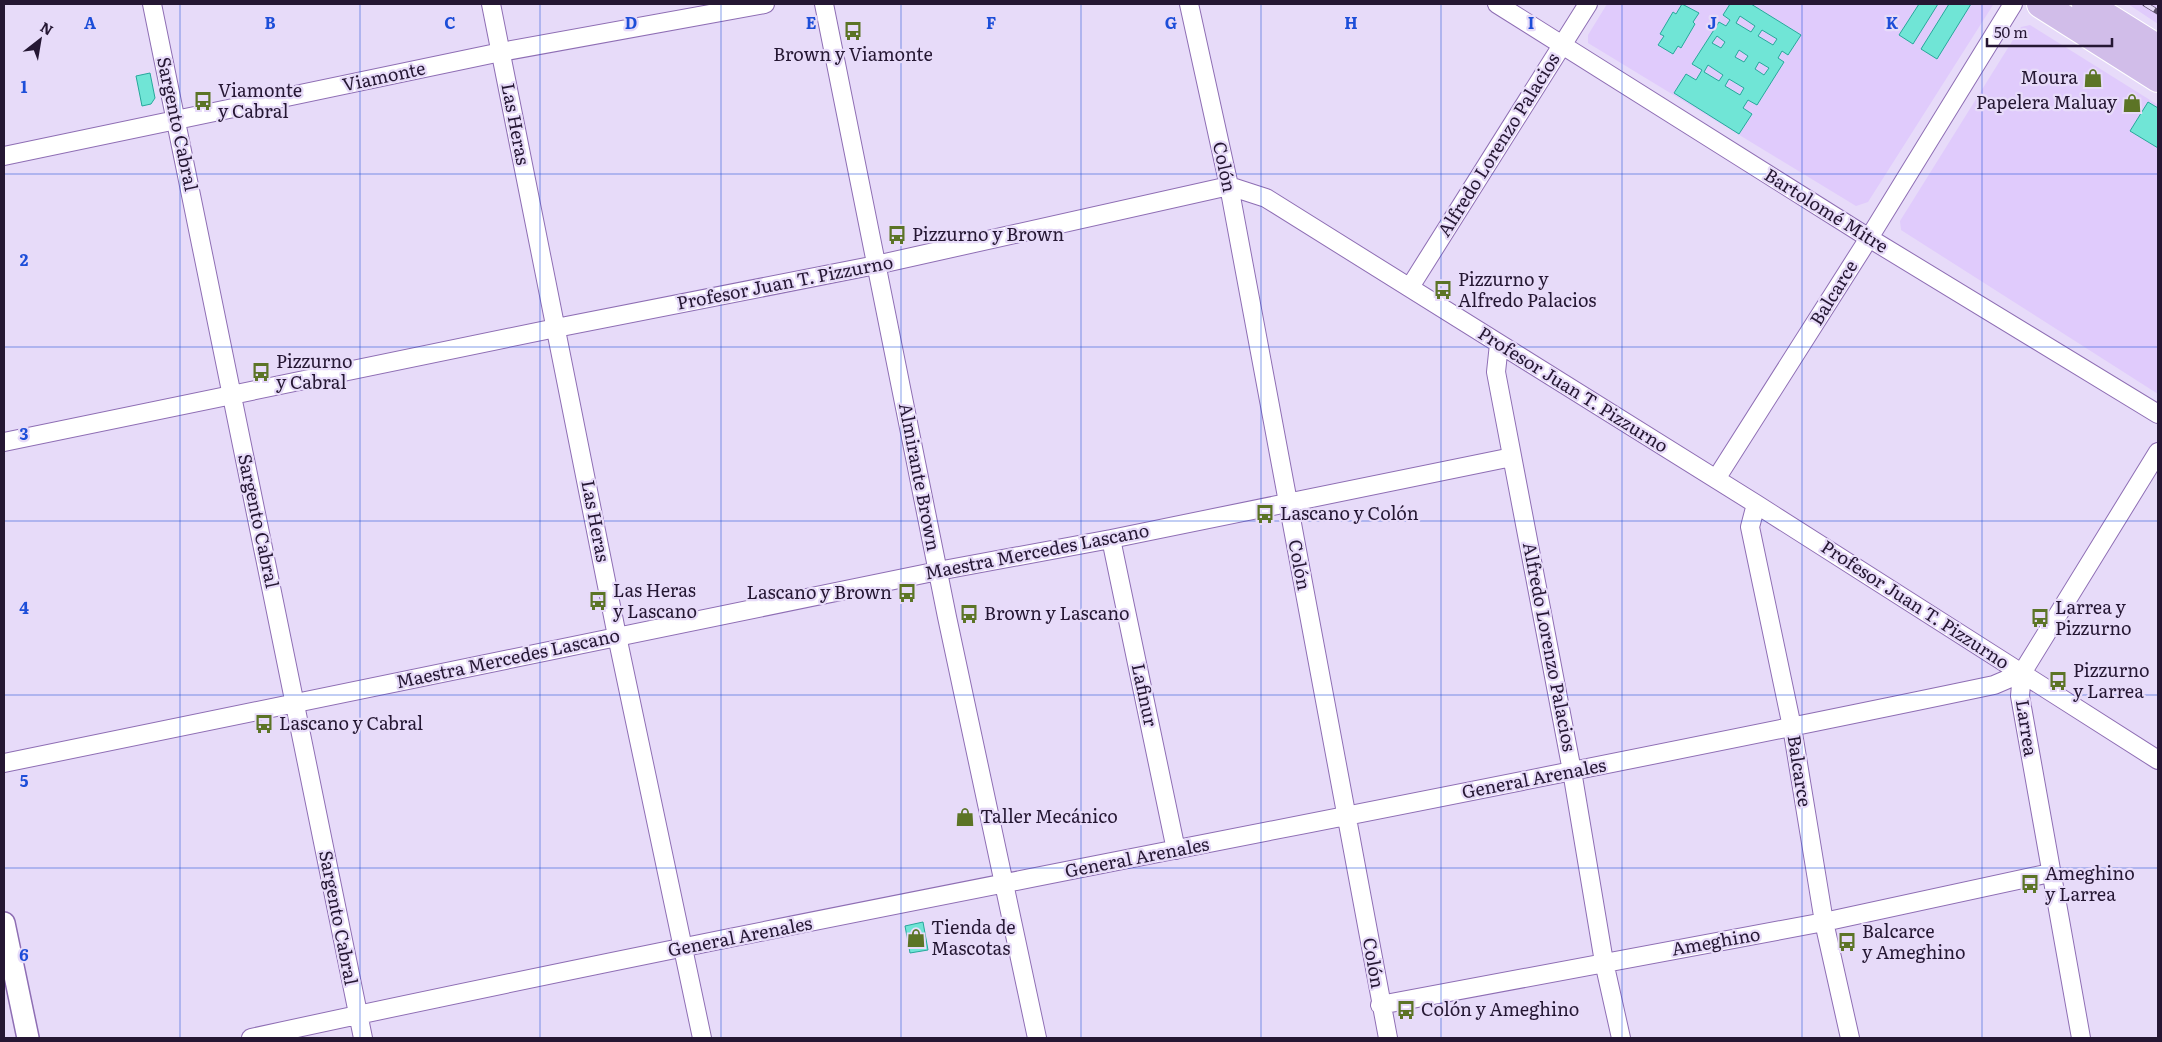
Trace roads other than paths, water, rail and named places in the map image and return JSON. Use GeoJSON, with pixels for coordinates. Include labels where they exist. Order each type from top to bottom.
{"type":"FeatureCollection","features":[{"type":"Feature","properties":{"kind":"main road"},"geometry":{"type":"LineString","coordinates":[[2041,4],[2158,78]]}},
{"type":"Feature","properties":{"kind":"main road"},"geometry":{"type":"LineString","coordinates":[[2086,4],[2158,49]]}},
{"type":"Feature","properties":{"kind":"street","name":"Sargento Cabral"},"geometry":{"type":"LineString","coordinates":[[152,4],[363,1038]]}},
{"type":"Feature","properties":{"kind":"street","name":"Las Heras"},"geometry":{"type":"LineString","coordinates":[[491,4],[617,636],[702,1038]]}},
{"type":"Feature","properties":{"kind":"street","name":"Viamonte"},"geometry":{"type":"LineString","coordinates":[[4,156],[501,52],[765,4]]}},
{"type":"Feature","properties":{"kind":"street","name":"Almirante Brown"},"geometry":{"type":"LineString","coordinates":[[824,4],[938,571],[1037,1038]]}},
{"type":"Feature","properties":{"kind":"street","name":"Colón"},"geometry":{"type":"LineString","coordinates":[[1189,4],[1229,186],[1347,816],[1380,1005],[1388,1038]]}},
{"type":"Feature","properties":{"kind":"street","name":"Bartolomé Mitre"},"geometry":{"type":"LineString","coordinates":[[1497,4],[1869,238],[2158,414]]}},
{"type":"Feature","properties":{"kind":"street","name":"Alfredo Lorenzo Palacios"},"geometry":{"type":"LineString","coordinates":[[1410,287],[1588,4]]}},
{"type":"Feature","properties":{"kind":"street","name":"Balcarce"},"geometry":{"type":"LineString","coordinates":[[1716,479],[1869,238],[2013,4]]}},
{"type":"Feature","properties":{"kind":"street","name":"Profesor Juan T. Pizzurno"},"geometry":{"type":"LineString","coordinates":[[4,442],[556,328],[876,265],[1229,186],[1266,198],[1756,504],[2158,760]]}},
{"type":"Feature","properties":{"kind":"street","name":"Alfredo Lorenzo Palacios"},"geometry":{"type":"LineString","coordinates":[[1499,344],[1496,372],[1572,771],[1604,962],[1621,1038]]}},
{"type":"Feature","properties":{"kind":"street","name":"Larrea"},"geometry":{"type":"LineString","coordinates":[[2081,1038],[2050,873],[2020,696],[2022,673],[2158,452]]}},
{"type":"Feature","properties":{"kind":"street","name":"Maestra Mercedes Lascano"},"geometry":{"type":"LineString","coordinates":[[4,763],[617,636],[938,571],[1112,539],[1512,457]]}},
{"type":"Feature","properties":{"kind":"street","name":"Balcarce"},"geometry":{"type":"LineString","coordinates":[[1756,504],[1750,527],[1792,727],[1824,922],[1850,1038]]}},
{"type":"Feature","properties":{"kind":"street","name":"Lafinur"},"geometry":{"type":"LineString","coordinates":[[1112,539],[1176,850]]}},
{"type":"Feature","properties":{"kind":"street","name":"General Arenales"},"geometry":{"type":"LineString","coordinates":[[251,1038],[682,948],[1792,727],[1994,685],[2022,673]]}},
{"type":"Feature","properties":{"kind":"street","name":"Ameghino"},"geometry":{"type":"LineString","coordinates":[[1380,1005],[1824,922],[2050,873]]}},
{"type":"Feature","properties":{"kind":"street"},"geometry":{"type":"LineString","coordinates":[[4,923],[28,1038]]}},
{"type":"Feature","properties":{"kind":"railway"},"geometry":{"type":"LineString","coordinates":[[2145,4],[2158,12]]}},
{"type":"Feature","properties":{"kind":"place","name":"Brown y Viamonte"},"geometry":{"type":"Point","coordinates":[853,31]}},
{"type":"Feature","properties":{"kind":"place","name":"Moura"},"geometry":{"type":"Point","coordinates":[2093,78]}},
{"type":"Feature","properties":{"kind":"place","name":"Viamonte y Cabral"},"geometry":{"type":"Point","coordinates":[203,101]}},
{"type":"Feature","properties":{"kind":"place","name":"Papelera Maluay"},"geometry":{"type":"Point","coordinates":[2132,103]}},
{"type":"Feature","properties":{"kind":"place","name":"Pizzurno y Brown"},"geometry":{"type":"Point","coordinates":[897,235]}},
{"type":"Feature","properties":{"kind":"place","name":"Pizzurno y Alfredo Palacios"},"geometry":{"type":"Point","coordinates":[1443,290]}},
{"type":"Feature","properties":{"kind":"place","name":"Pizzurno y Cabral"},"geometry":{"type":"Point","coordinates":[261,372]}},
{"type":"Feature","properties":{"kind":"place","name":"Lascano y Colón"},"geometry":{"type":"Point","coordinates":[1265,514]}},
{"type":"Feature","properties":{"kind":"place","name":"Lascano y Brown"},"geometry":{"type":"Point","coordinates":[907,593]}},
{"type":"Feature","properties":{"kind":"place","name":"Las Heras y Lascano"},"geometry":{"type":"Point","coordinates":[598,601]}},
{"type":"Feature","properties":{"kind":"place","name":"Brown y Lascano"},"geometry":{"type":"Point","coordinates":[969,614]}},
{"type":"Feature","properties":{"kind":"place","name":"Larrea y Pizzurno"},"geometry":{"type":"Point","coordinates":[2040,618]}},
{"type":"Feature","properties":{"kind":"place","name":"Pizzurno y Larrea"},"geometry":{"type":"Point","coordinates":[2058,681]}},
{"type":"Feature","properties":{"kind":"place","name":"Lascano y Cabral"},"geometry":{"type":"Point","coordinates":[264,724]}},
{"type":"Feature","properties":{"kind":"place","name":"Taller Mecánico"},"geometry":{"type":"Point","coordinates":[965,817]}},
{"type":"Feature","properties":{"kind":"place","name":"Ameghino y Larrea"},"geometry":{"type":"Point","coordinates":[2030,884]}},
{"type":"Feature","properties":{"kind":"place","name":"Tienda de Mascotas"},"geometry":{"type":"Point","coordinates":[916,938]}},
{"type":"Feature","properties":{"kind":"place","name":"Balcarce y Ameghino"},"geometry":{"type":"Point","coordinates":[1847,942]}},
{"type":"Feature","properties":{"kind":"place","name":"Colón y Ameghino"},"geometry":{"type":"Point","coordinates":[1406,1010]}}]}
